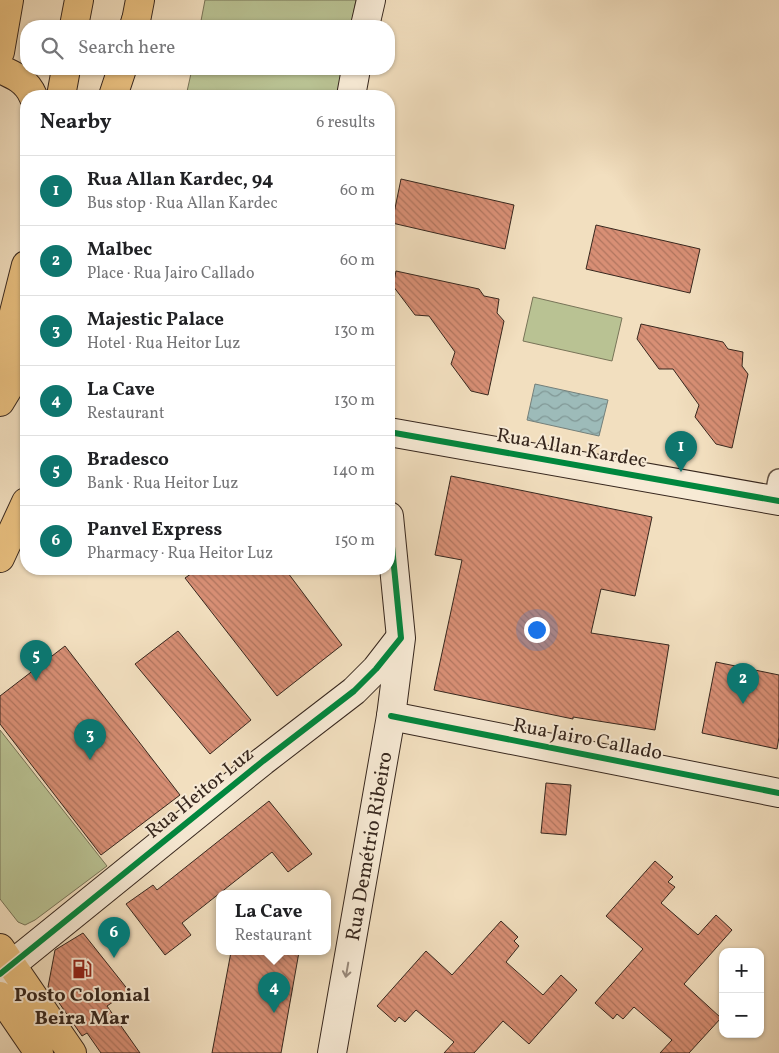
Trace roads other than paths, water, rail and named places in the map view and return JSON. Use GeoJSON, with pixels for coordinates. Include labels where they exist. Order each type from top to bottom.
{"type":"FeatureCollection","features":[{"type":"Feature","properties":{"kind":"main road"},"geometry":{"type":"LineString","coordinates":[[0,52],[9,0]]}},
{"type":"Feature","properties":{"kind":"main road"},"geometry":{"type":"LineString","coordinates":[[75,20],[79,0]]}},
{"type":"Feature","properties":{"kind":"main road"},"geometry":{"type":"LineString","coordinates":[[366,20],[371,0]]}},
{"type":"Feature","properties":{"kind":"main road"},"geometry":{"type":"LineString","coordinates":[[0,69],[18,77],[30,90]]}},
{"type":"Feature","properties":{"kind":"main road"},"geometry":{"type":"LineString","coordinates":[[62,90],[65,75]]}},
{"type":"Feature","properties":{"kind":"main road"},"geometry":{"type":"LineString","coordinates":[[116,90],[120,75]]}},
{"type":"Feature","properties":{"kind":"main road"},"geometry":{"type":"LineString","coordinates":[[123,90],[126,75]]}},
{"type":"Feature","properties":{"kind":"main road"},"geometry":{"type":"LineString","coordinates":[[352,90],[355,75]]}},
{"type":"Feature","properties":{"kind":"main road"},"geometry":{"type":"LineString","coordinates":[[0,368],[20,289]]}},
{"type":"Feature","properties":{"kind":"main road"},"geometry":{"type":"LineString","coordinates":[[0,402],[20,369]]}},
{"type":"Feature","properties":{"kind":"main road","name":"Rua Allan Kardec"},"geometry":{"type":"LineString","coordinates":[[395,433],[778,493]]}},
{"type":"Feature","properties":{"kind":"main road"},"geometry":{"type":"LineString","coordinates":[[0,558],[20,515]]}},
{"type":"Feature","properties":{"kind":"main road","name":"Rua Demétrio Ribeiro"},"geometry":{"type":"LineString","coordinates":[[332,1053],[391,716],[401,638],[395,575]]}},
{"type":"Feature","properties":{"kind":"main road","name":"Rua Heitor Luz"},"geometry":{"type":"LineString","coordinates":[[4,963],[354,691],[401,638]]}},
{"type":"Feature","properties":{"kind":"main road","name":"Rua Jairo Callado"},"geometry":{"type":"LineString","coordinates":[[391,716],[779,793]]}},
{"type":"Feature","properties":{"kind":"main road"},"geometry":{"type":"LineString","coordinates":[[4,963],[72,1053]]}},
{"type":"Feature","properties":{"kind":"main road"},"geometry":{"type":"LineString","coordinates":[[0,996],[39,1053]]}},
{"type":"Feature","properties":{"kind":"water"},"geometry":{"type":"Polygon","coordinates":[[[535,384],[608,400],[599,436],[527,420],[535,384]]]}},
{"type":"Feature","properties":{"kind":"place","name":"Rua Allan Kardec, 94"},"geometry":{"type":"Point","coordinates":[681,472]}},
{"type":"Feature","properties":{"kind":"place","name":"Bradesco"},"geometry":{"type":"Point","coordinates":[36,681]}},
{"type":"Feature","properties":{"kind":"place","name":"Malbec"},"geometry":{"type":"Point","coordinates":[743,704]}},
{"type":"Feature","properties":{"kind":"place","name":"Majestic Palace"},"geometry":{"type":"Point","coordinates":[90,760]}},
{"type":"Feature","properties":{"kind":"place","name":"Panvel Express"},"geometry":{"type":"Point","coordinates":[114,958]}},
{"type":"Feature","properties":{"kind":"place","name":"Posto Colonial Beira Mar"},"geometry":{"type":"Point","coordinates":[82,969]}},
{"type":"Feature","properties":{"kind":"place","name":"La Cave"},"geometry":{"type":"Point","coordinates":[274,1013]}}]}
